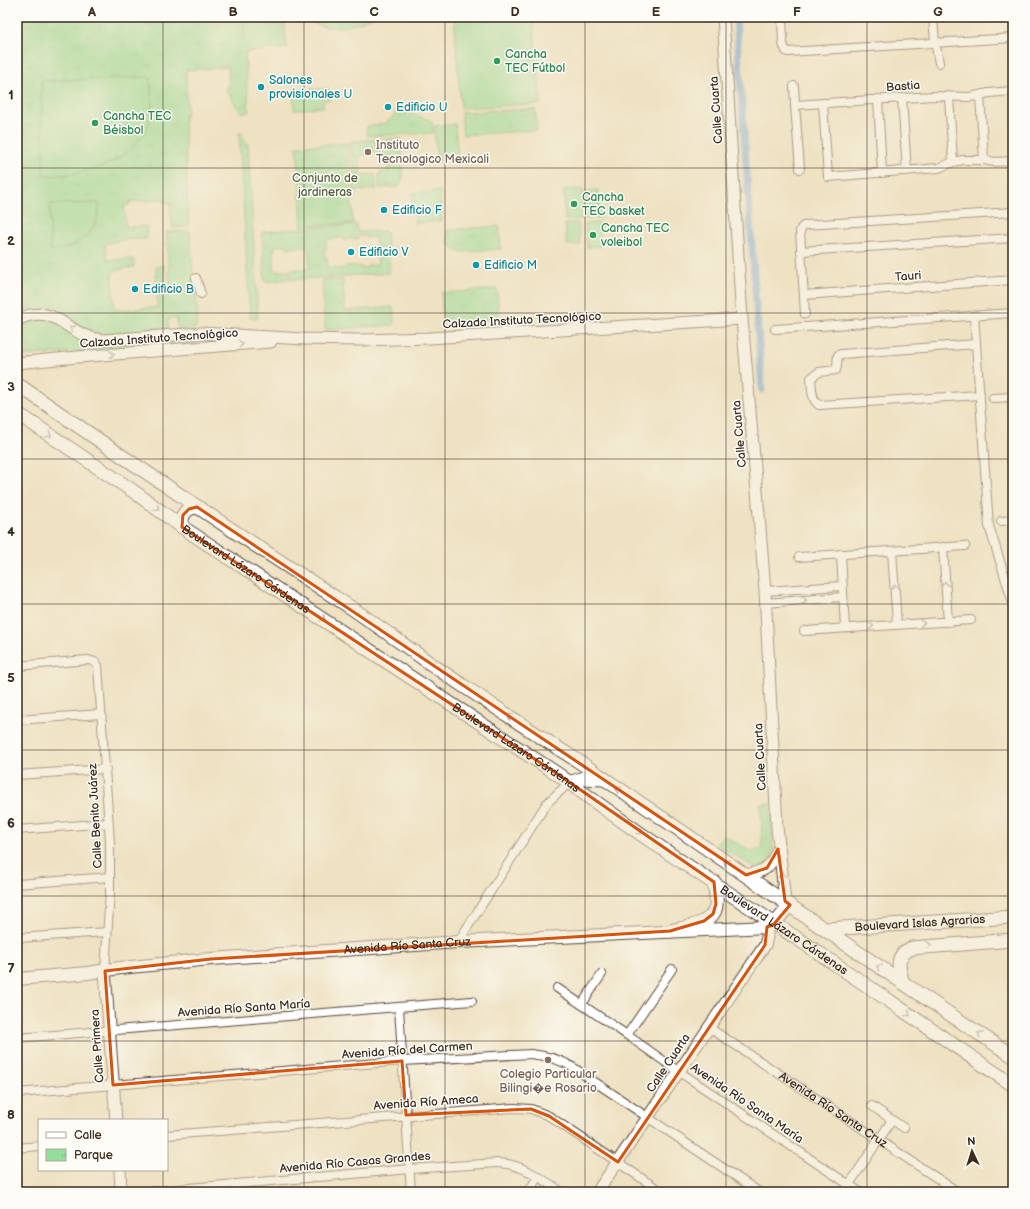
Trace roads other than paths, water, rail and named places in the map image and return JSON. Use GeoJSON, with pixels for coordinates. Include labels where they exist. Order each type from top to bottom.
{"type":"FeatureCollection","features":[{"type":"Feature","properties":{"kind":"main road","name":"Boulevard Lázaro Cárdenas"},"geometry":{"type":"LineString","coordinates":[[17,384],[268,555],[356,611],[462,685],[604,779],[826,929],[903,983],[1013,1056]]}},
{"type":"Feature","properties":{"kind":"main road","name":"Boulevard Lázaro Cárdenas"},"geometry":{"type":"LineString","coordinates":[[17,413],[133,491],[182,527],[553,771],[714,882],[771,925],[1012,1084]]}},
{"type":"Feature","properties":{"kind":"main road"},"geometry":{"type":"LineString","coordinates":[[182,527],[182,518],[185,511],[189,508],[197,507]]}},
{"type":"Feature","properties":{"kind":"main road"},"geometry":{"type":"LineString","coordinates":[[445,701],[445,697],[449,691],[462,685]]}},
{"type":"Feature","properties":{"kind":"main road"},"geometry":{"type":"LineString","coordinates":[[553,771],[570,769],[581,764]]}},
{"type":"Feature","properties":{"kind":"main road"},"geometry":{"type":"LineString","coordinates":[[569,783],[584,778],[604,779]]}},
{"type":"Feature","properties":{"kind":"main road"},"geometry":{"type":"LineString","coordinates":[[670,931],[699,923],[709,918],[713,914],[716,904],[714,882]]}},
{"type":"Feature","properties":{"kind":"main road"},"geometry":{"type":"LineString","coordinates":[[771,925],[787,903]]}},
{"type":"Feature","properties":{"kind":"main road","name":"Boulevard Islas Agrarias"},"geometry":{"type":"LineString","coordinates":[[826,929],[1013,917]]}},
{"type":"Feature","properties":{"kind":"main road","name":"Avenida Río Santa Cruz"},"geometry":{"type":"LineString","coordinates":[[17,979],[88,973],[126,967],[211,959],[458,942],[771,925]]}},
{"type":"Feature","properties":{"kind":"main road","name":"Boulevard Islas Agrarias"},"geometry":{"type":"LineString","coordinates":[[903,983],[900,970],[900,960],[904,952],[912,948],[1013,940]]}},
{"type":"Feature","properties":{"kind":"street","name":"Calle Cuarta"},"geometry":{"type":"LineString","coordinates":[[723,17],[742,319],[765,591],[772,754],[778,849],[787,903]]}},
{"type":"Feature","properties":{"kind":"street"},"geometry":{"type":"LineString","coordinates":[[782,17],[783,44],[788,52],[1013,38]]}},
{"type":"Feature","properties":{"kind":"street"},"geometry":{"type":"LineString","coordinates":[[934,17],[935,42],[939,63]]}},
{"type":"Feature","properties":{"kind":"street"},"geometry":{"type":"LineString","coordinates":[[794,86],[800,169]]}},
{"type":"Feature","properties":{"kind":"street","name":"Bastia"},"geometry":{"type":"LineString","coordinates":[[795,105],[932,96],[970,97],[989,93],[1013,91]]}},
{"type":"Feature","properties":{"kind":"street"},"geometry":{"type":"LineString","coordinates":[[980,95],[984,160]]}},
{"type":"Feature","properties":{"kind":"street"},"geometry":{"type":"LineString","coordinates":[[949,96],[954,162]]}},
{"type":"Feature","properties":{"kind":"street"},"geometry":{"type":"LineString","coordinates":[[902,98],[907,171]]}},
{"type":"Feature","properties":{"kind":"street"},"geometry":{"type":"LineString","coordinates":[[878,100],[882,173]]}},
{"type":"Feature","properties":{"kind":"street"},"geometry":{"type":"LineString","coordinates":[[823,103],[828,177],[940,168],[954,162],[984,160],[994,162],[1013,161]]}},
{"type":"Feature","properties":{"kind":"street"},"geometry":{"type":"LineString","coordinates":[[805,314],[800,231],[802,227],[806,225],[1013,212]]}},
{"type":"Feature","properties":{"kind":"street"},"geometry":{"type":"LineString","coordinates":[[801,251],[1013,238]]}},
{"type":"Feature","properties":{"kind":"street"},"geometry":{"type":"LineString","coordinates":[[196,278],[201,294]]}},
{"type":"Feature","properties":{"kind":"street","name":"Tauri"},"geometry":{"type":"LineString","coordinates":[[804,295],[1013,280]]}},
{"type":"Feature","properties":{"kind":"street"},"geometry":{"type":"LineString","coordinates":[[774,329],[1013,313]]}},
{"type":"Feature","properties":{"kind":"street","name":"Calzada Instituto Tecnológico"},"geometry":{"type":"LineString","coordinates":[[17,320],[31,314],[47,315],[85,336],[102,340],[196,334],[304,339]]}},
{"type":"Feature","properties":{"kind":"street"},"geometry":{"type":"LineString","coordinates":[[974,316],[989,526],[1013,603]]}},
{"type":"Feature","properties":{"kind":"street","name":"Calzada Instituto Tecnológico"},"geometry":{"type":"LineString","coordinates":[[19,362],[304,339],[429,338],[742,319]]}},
{"type":"Feature","properties":{"kind":"street"},"geometry":{"type":"LineString","coordinates":[[196,334],[199,339],[197,348]]}},
{"type":"Feature","properties":{"kind":"street"},"geometry":{"type":"LineString","coordinates":[[976,344],[838,355],[838,366],[836,370],[819,372],[812,378],[813,398],[815,403],[819,405],[980,395]]}},
{"type":"Feature","properties":{"kind":"street"},"geometry":{"type":"LineString","coordinates":[[993,398],[1013,397]]}},
{"type":"Feature","properties":{"kind":"street"},"geometry":{"type":"LineString","coordinates":[[1001,521],[1013,520]]}},
{"type":"Feature","properties":{"kind":"street"},"geometry":{"type":"LineString","coordinates":[[799,557],[965,546]]}},
{"type":"Feature","properties":{"kind":"street"},"geometry":{"type":"LineString","coordinates":[[943,547],[948,622]]}},
{"type":"Feature","properties":{"kind":"street"},"geometry":{"type":"LineString","coordinates":[[892,551],[897,624]]}},
{"type":"Feature","properties":{"kind":"street"},"geometry":{"type":"LineString","coordinates":[[841,554],[845,628]]}},
{"type":"Feature","properties":{"kind":"street"},"geometry":{"type":"LineString","coordinates":[[765,591],[842,586]]}},
{"type":"Feature","properties":{"kind":"street"},"geometry":{"type":"LineString","coordinates":[[765,603],[843,597]]}},
{"type":"Feature","properties":{"kind":"street"},"geometry":{"type":"LineString","coordinates":[[804,631],[970,620]]}},
{"type":"Feature","properties":{"kind":"street","name":"Calle Benito Juárez"},"geometry":{"type":"LineString","coordinates":[[17,666],[88,660],[95,662],[98,666],[109,823],[110,877],[105,971]]}},
{"type":"Feature","properties":{"kind":"street"},"geometry":{"type":"LineString","coordinates":[[17,720],[101,714]]}},
{"type":"Feature","properties":{"kind":"street"},"geometry":{"type":"LineString","coordinates":[[17,775],[106,769]]}},
{"type":"Feature","properties":{"kind":"street"},"geometry":{"type":"LineString","coordinates":[[458,942],[547,803],[569,783]]}},
{"type":"Feature","properties":{"kind":"street"},"geometry":{"type":"LineString","coordinates":[[17,830],[109,823]]}},
{"type":"Feature","properties":{"kind":"street"},"geometry":{"type":"LineString","coordinates":[[746,875],[760,872],[767,868],[772,862],[778,849]]}},
{"type":"Feature","properties":{"kind":"street"},"geometry":{"type":"LineString","coordinates":[[17,884],[110,877]]}},
{"type":"Feature","properties":{"kind":"street","name":"Calle Cuarta"},"geometry":{"type":"LineString","coordinates":[[597,1192],[764,945],[771,925]]}},
{"type":"Feature","properties":{"kind":"street"},"geometry":{"type":"LineString","coordinates":[[17,938],[107,932]]}},
{"type":"Feature","properties":{"kind":"street"},"geometry":{"type":"LineString","coordinates":[[627,1035],[672,969]]}},
{"type":"Feature","properties":{"kind":"street","name":"Calle Primera"},"geometry":{"type":"LineString","coordinates":[[105,971],[116,1119]]}},
{"type":"Feature","properties":{"kind":"street"},"geometry":{"type":"LineString","coordinates":[[582,1004],[602,974]]}},
{"type":"Feature","properties":{"kind":"street","name":"Avenida Río Santa María"},"geometry":{"type":"LineString","coordinates":[[557,988],[678,1071],[860,1192]]}},
{"type":"Feature","properties":{"kind":"street","name":"Avenida Río Santa María"},"geometry":{"type":"LineString","coordinates":[[17,1038],[472,1001]]}},
{"type":"Feature","properties":{"kind":"street"},"geometry":{"type":"LineString","coordinates":[[399,1008],[411,1192]]}},
{"type":"Feature","properties":{"kind":"street","name":"Avenida Río Santa Cruz"},"geometry":{"type":"LineString","coordinates":[[708,1027],[958,1192]]}},
{"type":"Feature","properties":{"kind":"street","name":"Avenida Río del Carmen"},"geometry":{"type":"LineString","coordinates":[[17,1094],[402,1061],[530,1054],[544,1055],[555,1058],[574,1068],[760,1192]]}},
{"type":"Feature","properties":{"kind":"street"},"geometry":{"type":"LineString","coordinates":[[872,1106],[904,1128]]}},
{"type":"Feature","properties":{"kind":"street","name":"Avenida Río Ameca"},"geometry":{"type":"LineString","coordinates":[[168,1135],[406,1115],[513,1108],[531,1109],[549,1116],[662,1192]]}},
{"type":"Feature","properties":{"kind":"street"},"geometry":{"type":"LineString","coordinates":[[844,1192],[892,1120]]}},
{"type":"Feature","properties":{"kind":"street"},"geometry":{"type":"LineString","coordinates":[[17,1148],[38,1146]]}},
{"type":"Feature","properties":{"kind":"street","name":"Avenida Río Casas Grandes"},"geometry":{"type":"LineString","coordinates":[[143,1192],[410,1170],[506,1164],[522,1168],[538,1176],[562,1192]]}},
{"type":"Feature","properties":{"kind":"street"},"geometry":{"type":"LineString","coordinates":[[120,1171],[122,1192]]}},
{"type":"Feature","properties":{"kind":"street"},"geometry":{"type":"LineString","coordinates":[[528,1192],[538,1176]]}},
{"type":"Feature","properties":{"kind":"waterway"},"geometry":{"type":"LineString","coordinates":[[736,17],[762,390]]}},
{"type":"Feature","properties":{"kind":"place","name":"Cancha TEC Fútbol"},"geometry":{"type":"Point","coordinates":[497,61]}},
{"type":"Feature","properties":{"kind":"place","name":"Salones provisionales U"},"geometry":{"type":"Point","coordinates":[261,87]}},
{"type":"Feature","properties":{"kind":"place","name":"Edificio U"},"geometry":{"type":"Point","coordinates":[388,107]}},
{"type":"Feature","properties":{"kind":"place","name":"Cancha TEC Béisbol"},"geometry":{"type":"Point","coordinates":[95,123]}},
{"type":"Feature","properties":{"kind":"place","name":"Instituto Tecnologico Mexicali"},"geometry":{"type":"Point","coordinates":[368,152]}},
{"type":"Feature","properties":{"kind":"place","name":"Cancha TEC basket"},"geometry":{"type":"Point","coordinates":[574,204]}},
{"type":"Feature","properties":{"kind":"place","name":"Edificio F"},"geometry":{"type":"Point","coordinates":[384,210]}},
{"type":"Feature","properties":{"kind":"place","name":"Cancha TEC voleibol"},"geometry":{"type":"Point","coordinates":[593,235]}},
{"type":"Feature","properties":{"kind":"place","name":"Edificio V"},"geometry":{"type":"Point","coordinates":[351,252]}},
{"type":"Feature","properties":{"kind":"place","name":"Edificio M"},"geometry":{"type":"Point","coordinates":[476,265]}},
{"type":"Feature","properties":{"kind":"place","name":"Edificio B"},"geometry":{"type":"Point","coordinates":[135,289]}},
{"type":"Feature","properties":{"kind":"place","name":"Colegio Particular Bilingi�e Rosario"},"geometry":{"type":"Point","coordinates":[548,1060]}},
{"type":"Feature","properties":{"kind":"park label","name":"Conjunto de jardineras"},"geometry":{"type":"Point","coordinates":[325,185]}}]}
